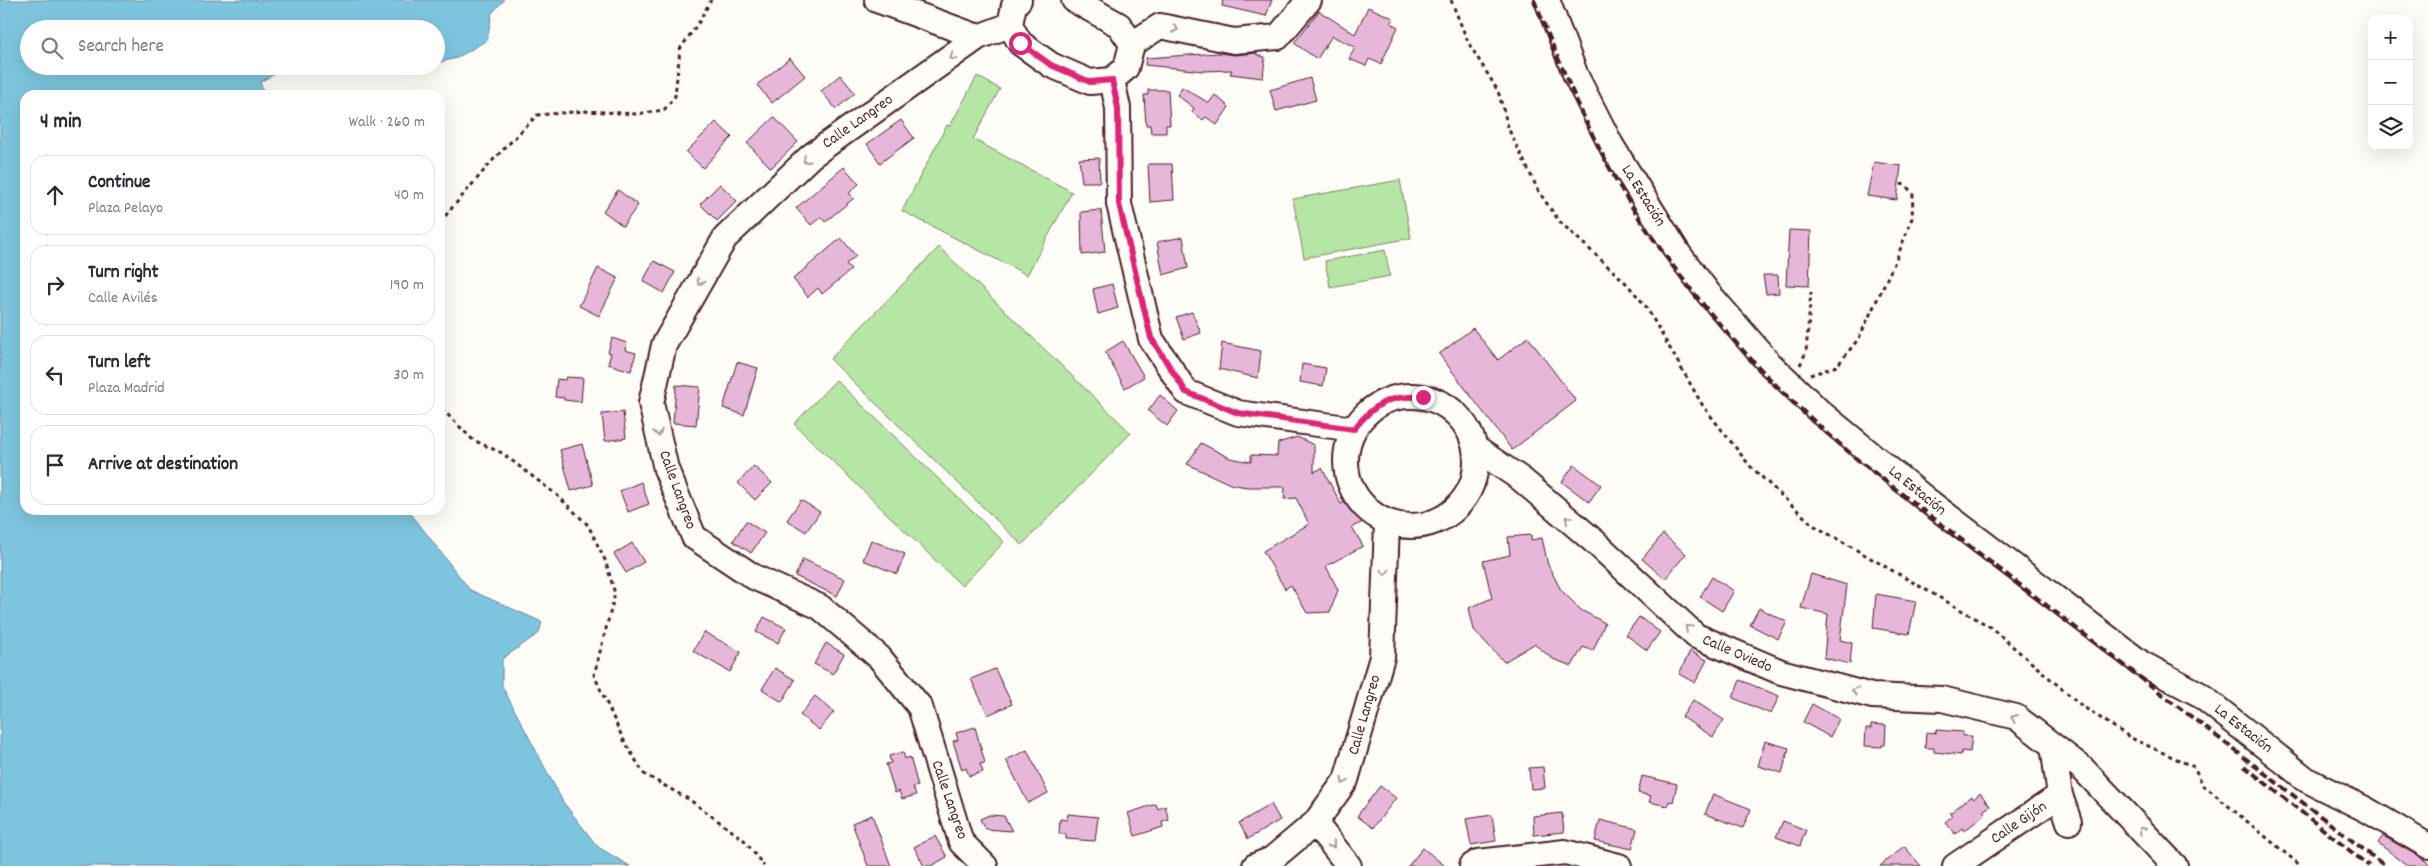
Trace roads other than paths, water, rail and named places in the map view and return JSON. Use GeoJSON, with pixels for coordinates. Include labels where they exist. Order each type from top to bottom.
{"type":"FeatureCollection","features":[{"type":"Feature","properties":{"kind":"street"},"geometry":{"type":"LineString","coordinates":[[877,0],[978,38]]}},
{"type":"Feature","properties":{"kind":"street"},"geometry":{"type":"LineString","coordinates":[[1019,0],[1014,5],[1010,25],[1020,43],[1051,65],[1090,82],[1112,80],[1126,68],[1132,44],[1160,26],[1234,41],[1278,37],[1309,0]]}},
{"type":"Feature","properties":{"kind":"street"},"geometry":{"type":"LineString","coordinates":[[1074,0],[1119,25],[1132,44]]}},
{"type":"Feature","properties":{"kind":"street","name":"La Estación"},"geometry":{"type":"LineString","coordinates":[[1547,0],[1576,76],[1611,145],[1678,253],[1715,301],[1788,381],[1820,412],[1928,501],[2141,663],[2199,694],[2306,780],[2367,810],[2428,846]]}},
{"type":"Feature","properties":{"kind":"street","name":"Calle Langreo"},"geometry":{"type":"LineString","coordinates":[[985,866],[961,842],[920,707],[879,657],[820,607],[754,578],[694,537],[666,469],[651,403],[664,345],[724,238],[810,156],[978,38],[1010,25]]}},
{"type":"Feature","properties":{"kind":"street"},"geometry":{"type":"LineString","coordinates":[[1112,80],[1118,108],[1119,204],[1151,338],[1186,392],[1238,413],[1354,429]]}},
{"type":"Feature","properties":{"kind":"street"},"geometry":{"type":"LineString","coordinates":[[1404,396],[1423,397],[1441,403],[1457,414],[1468,430],[1475,448],[1476,467],[1471,486],[1461,503],[1446,515],[1428,523],[1409,525],[1387,523],[1370,511],[1355,494],[1347,473],[1347,450],[1354,429],[1368,411],[1385,401],[1404,396]]}},
{"type":"Feature","properties":{"kind":"street","name":"Calle Oviedo"},"geometry":{"type":"LineString","coordinates":[[1475,448],[1521,479],[1596,543],[1696,636],[1781,672],[1872,696],[1942,699],[2016,717],[2082,768],[2174,866]]}},
{"type":"Feature","properties":{"kind":"street","name":"Calle Langreo"},"geometry":{"type":"LineString","coordinates":[[1255,866],[1272,860],[1315,824],[1346,780],[1382,657],[1387,523]]}},
{"type":"Feature","properties":{"kind":"street"},"geometry":{"type":"LineString","coordinates":[[2053,746],[2060,796]]}},
{"type":"Feature","properties":{"kind":"street","name":"Calle Gijón"},"geometry":{"type":"LineString","coordinates":[[1955,866],[2060,796],[2069,822]]}},
{"type":"Feature","properties":{"kind":"street"},"geometry":{"type":"LineString","coordinates":[[1315,824],[1349,866]]}},
{"type":"Feature","properties":{"kind":"street"},"geometry":{"type":"LineString","coordinates":[[1472,866],[1478,862],[1566,852],[1619,866]]}},
{"type":"Feature","properties":{"kind":"water"},"geometry":{"type":"Polygon","coordinates":[[[0,0],[504,0],[492,13],[487,40],[457,58],[445,61],[445,20],[20,20],[20,75],[273,75],[260,82],[263,90],[20,90],[20,515],[412,515],[470,590],[542,622],[539,633],[502,659],[502,686],[563,802],[598,847],[630,866],[0,866],[0,0]]]}},
{"type":"Feature","properties":{"kind":"railway"},"geometry":{"type":"LineString","coordinates":[[1534,0],[1600,150],[1632,207],[1665,256],[1698,298],[1732,339],[1768,377],[1858,460],[2385,866]]}},
{"type":"Feature","properties":{"kind":"railway"},"geometry":{"type":"LineString","coordinates":[[2244,766],[2369,866]]}}]}
